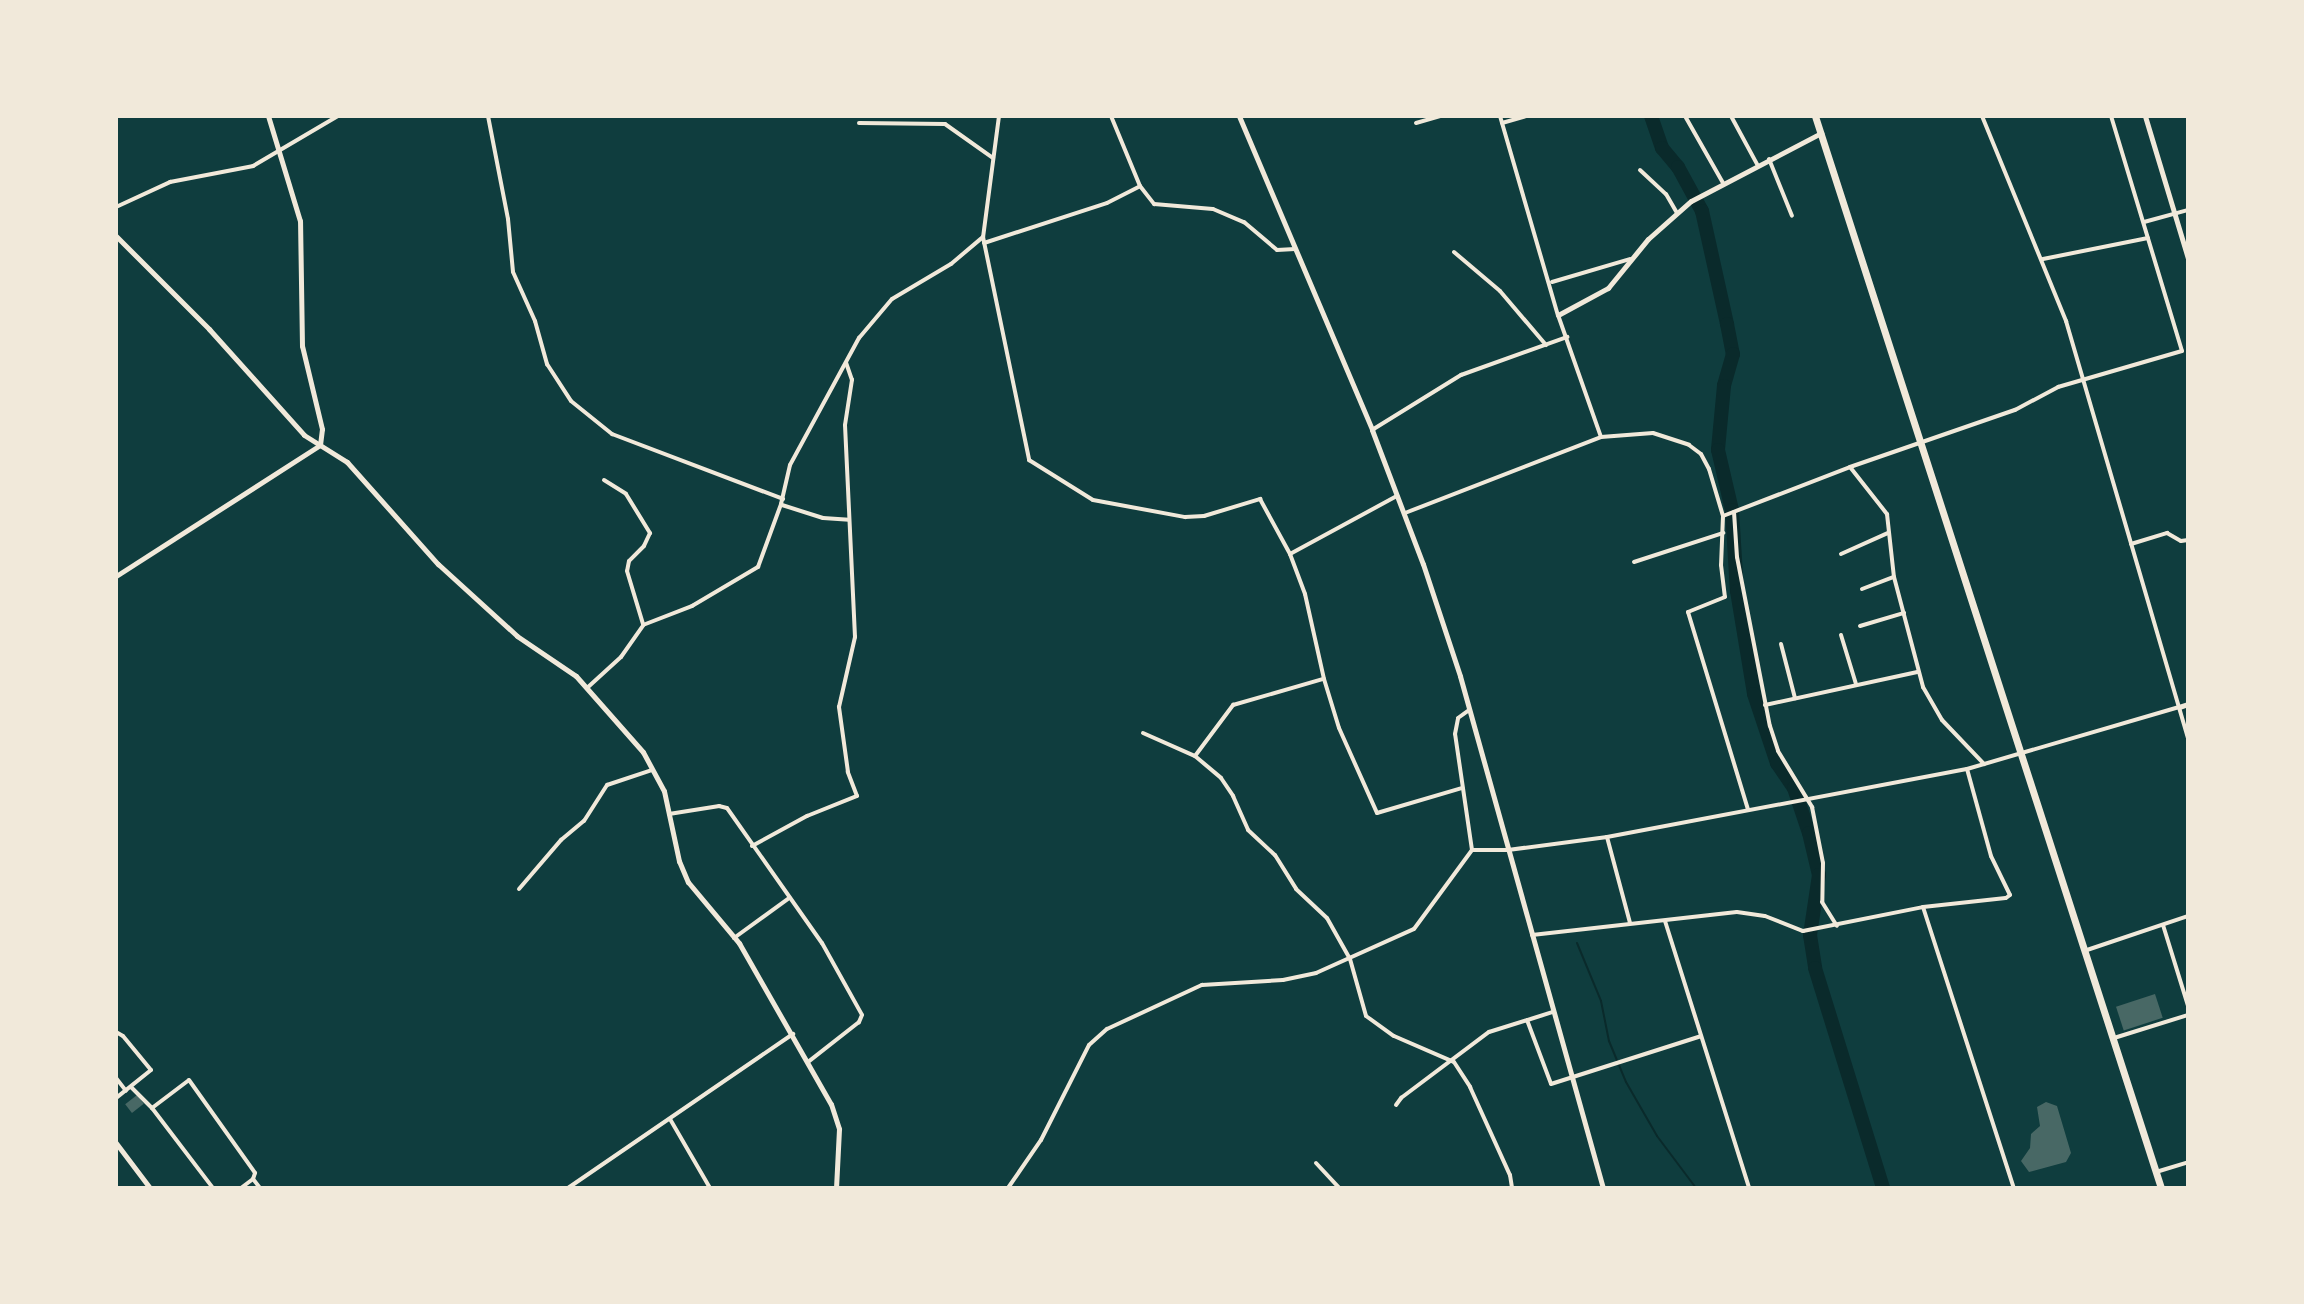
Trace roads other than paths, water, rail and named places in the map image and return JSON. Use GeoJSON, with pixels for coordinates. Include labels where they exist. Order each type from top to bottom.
{"type":"FeatureCollection","features":[{"type":"Feature","properties":{"kind":"main road"},"geometry":{"type":"LineString","coordinates":[[1815,116],[2087,950],[2161,1188]]}},
{"type":"Feature","properties":{"kind":"street"},"geometry":{"type":"LineString","coordinates":[[268,116],[300,221],[302,346],[322,429],[320,445]]}},
{"type":"Feature","properties":{"kind":"street"},"geometry":{"type":"LineString","coordinates":[[116,207],[170,182],[216,172],[231,173],[253,166],[338,116]]}},
{"type":"Feature","properties":{"kind":"street"},"geometry":{"type":"LineString","coordinates":[[488,116],[508,219],[513,272],[535,321],[547,364],[571,401],[612,434],[823,518],[849,520]]}},
{"type":"Feature","properties":{"kind":"street"},"geometry":{"type":"LineString","coordinates":[[999,116],[984,240],[1029,460],[1093,500],[1185,517],[1204,516],[1260,499],[1290,554],[1305,594],[1324,679],[1339,728],[1377,813],[1462,788]]}},
{"type":"Feature","properties":{"kind":"street"},"geometry":{"type":"LineString","coordinates":[[1111,116],[1140,186],[1159,206],[1213,209],[1244,222],[1277,250],[1295,249]]}},
{"type":"Feature","properties":{"kind":"street"},"geometry":{"type":"LineString","coordinates":[[1239,116],[1405,513],[1469,710],[1603,1188]]}},
{"type":"Feature","properties":{"kind":"street"},"geometry":{"type":"LineString","coordinates":[[1416,123],[1441,116]]}},
{"type":"Feature","properties":{"kind":"street"},"geometry":{"type":"LineString","coordinates":[[1500,116],[1552,282],[1558,315],[1601,437]]}},
{"type":"Feature","properties":{"kind":"street"},"geometry":{"type":"LineString","coordinates":[[1502,123],[1526,116]]}},
{"type":"Feature","properties":{"kind":"street"},"geometry":{"type":"LineString","coordinates":[[1685,116],[1723,183]]}},
{"type":"Feature","properties":{"kind":"street"},"geometry":{"type":"LineString","coordinates":[[1731,116],[1758,166]]}},
{"type":"Feature","properties":{"kind":"street"},"geometry":{"type":"LineString","coordinates":[[1982,116],[2043,259],[2083,379],[2188,739]]}},
{"type":"Feature","properties":{"kind":"street"},"geometry":{"type":"LineString","coordinates":[[1723,516],[1850,467],[2015,410],[2058,387],[2182,351],[2111,116]]}},
{"type":"Feature","properties":{"kind":"street"},"geometry":{"type":"LineString","coordinates":[[2145,116],[2188,258]]}},
{"type":"Feature","properties":{"kind":"street"},"geometry":{"type":"LineString","coordinates":[[859,123],[945,124],[993,158]]}},
{"type":"Feature","properties":{"kind":"street"},"geometry":{"type":"LineString","coordinates":[[1558,315],[1608,288],[1648,239],[1677,213],[1723,183],[1821,133]]}},
{"type":"Feature","properties":{"kind":"street"},"geometry":{"type":"LineString","coordinates":[[1769,159],[1792,216]]}},
{"type":"Feature","properties":{"kind":"street"},"geometry":{"type":"LineString","coordinates":[[1640,170],[1666,194],[1677,213]]}},
{"type":"Feature","properties":{"kind":"street"},"geometry":{"type":"LineString","coordinates":[[587,688],[621,657],[643,625],[692,606],[758,567],[782,502],[790,465],[859,338],[892,299],[984,240],[1107,203],[1140,186]]}},
{"type":"Feature","properties":{"kind":"street"},"geometry":{"type":"LineString","coordinates":[[2143,222],[2188,210]]}},
{"type":"Feature","properties":{"kind":"street"},"geometry":{"type":"LineString","coordinates":[[116,236],[209,329],[304,435],[347,462],[449,574],[517,636],[561,665],[587,688],[655,769],[679,861],[688,882],[734,938],[793,1034],[831,1104],[839,1129],[836,1188]]}},
{"type":"Feature","properties":{"kind":"street"},"geometry":{"type":"LineString","coordinates":[[2043,259],[2148,238]]}},
{"type":"Feature","properties":{"kind":"street"},"geometry":{"type":"LineString","coordinates":[[1454,252],[1500,291],[1546,345]]}},
{"type":"Feature","properties":{"kind":"street"},"geometry":{"type":"LineString","coordinates":[[1552,282],[1635,258]]}},
{"type":"Feature","properties":{"kind":"street"},"geometry":{"type":"LineString","coordinates":[[2180,337],[2188,335]]}},
{"type":"Feature","properties":{"kind":"street"},"geometry":{"type":"LineString","coordinates":[[1372,430],[1461,375],[1567,337]]}},
{"type":"Feature","properties":{"kind":"street"},"geometry":{"type":"LineString","coordinates":[[752,846],[807,816],[857,796],[848,772],[839,707],[855,637],[845,425],[852,380],[846,363]]}},
{"type":"Feature","properties":{"kind":"street"},"geometry":{"type":"LineString","coordinates":[[1405,513],[1601,437],[1639,432],[1689,445],[1709,469],[1723,516],[1721,565],[1725,597],[1688,612],[1748,809]]}},
{"type":"Feature","properties":{"kind":"street"},"geometry":{"type":"LineString","coordinates":[[116,576],[320,445]]}},
{"type":"Feature","properties":{"kind":"street"},"geometry":{"type":"LineString","coordinates":[[1850,467],[1887,514],[1894,577],[1918,672],[1942,720],[1984,764]]}},
{"type":"Feature","properties":{"kind":"street"},"geometry":{"type":"LineString","coordinates":[[604,480],[626,494],[650,533],[644,546],[629,561],[627,571],[643,625]]}},
{"type":"Feature","properties":{"kind":"street"},"geometry":{"type":"LineString","coordinates":[[1290,554],[1398,496]]}},
{"type":"Feature","properties":{"kind":"street"},"geometry":{"type":"LineString","coordinates":[[1734,512],[1737,557],[1765,705],[1778,751],[1809,799],[1823,863],[1822,902],[1837,926]]}},
{"type":"Feature","properties":{"kind":"street"},"geometry":{"type":"LineString","coordinates":[[1634,562],[1724,533]]}},
{"type":"Feature","properties":{"kind":"street"},"geometry":{"type":"LineString","coordinates":[[1841,554],[1888,533]]}},
{"type":"Feature","properties":{"kind":"street"},"geometry":{"type":"LineString","coordinates":[[2131,544],[2167,533],[2181,541],[2188,540]]}},
{"type":"Feature","properties":{"kind":"street"},"geometry":{"type":"LineString","coordinates":[[1862,589],[1894,577]]}},
{"type":"Feature","properties":{"kind":"street"},"geometry":{"type":"LineString","coordinates":[[1860,626],[1904,613]]}},
{"type":"Feature","properties":{"kind":"street"},"geometry":{"type":"LineString","coordinates":[[1841,635],[1856,684]]}},
{"type":"Feature","properties":{"kind":"street"},"geometry":{"type":"LineString","coordinates":[[1781,644],[1795,698]]}},
{"type":"Feature","properties":{"kind":"street"},"geometry":{"type":"LineString","coordinates":[[1765,705],[1918,672]]}},
{"type":"Feature","properties":{"kind":"street"},"geometry":{"type":"LineString","coordinates":[[1195,756],[1233,705],[1324,679]]}},
{"type":"Feature","properties":{"kind":"street"},"geometry":{"type":"LineString","coordinates":[[1472,850],[1508,850],[1607,837],[1967,769],[2188,704]]}},
{"type":"Feature","properties":{"kind":"street"},"geometry":{"type":"LineString","coordinates":[[1008,1188],[1041,1140],[1089,1045],[1098,1035],[1202,985],[1283,980],[1316,973],[1414,929],[1472,850],[1456,723],[1461,714],[1469,710]]}},
{"type":"Feature","properties":{"kind":"street"},"geometry":{"type":"LineString","coordinates":[[1143,733],[1195,756],[1221,778],[1248,830],[1275,855],[1296,889],[1322,911],[1350,959],[1366,1016],[1376,1026],[1454,1062],[1470,1087],[1510,1175],[1512,1188]]}},
{"type":"Feature","properties":{"kind":"street"},"geometry":{"type":"LineString","coordinates":[[519,889],[561,840],[584,821],[607,785],[655,769]]}},
{"type":"Feature","properties":{"kind":"street"},"geometry":{"type":"LineString","coordinates":[[1532,935],[1737,912],[1765,916],[1803,931],[1923,907],[2010,895],[1991,856],[1967,769]]}},
{"type":"Feature","properties":{"kind":"street"},"geometry":{"type":"LineString","coordinates":[[669,814],[719,806],[727,808],[822,943],[862,1015],[859,1022],[808,1062]]}},
{"type":"Feature","properties":{"kind":"street"},"geometry":{"type":"LineString","coordinates":[[1607,837],[1630,923]]}},
{"type":"Feature","properties":{"kind":"street"},"geometry":{"type":"LineString","coordinates":[[734,938],[789,898]]}},
{"type":"Feature","properties":{"kind":"street"},"geometry":{"type":"LineString","coordinates":[[1923,907],[2014,1188]]}},
{"type":"Feature","properties":{"kind":"street"},"geometry":{"type":"LineString","coordinates":[[2087,950],[2188,916]]}},
{"type":"Feature","properties":{"kind":"street"},"geometry":{"type":"LineString","coordinates":[[1665,921],[1749,1188]]}},
{"type":"Feature","properties":{"kind":"street"},"geometry":{"type":"LineString","coordinates":[[2163,925],[2188,1006]]}},
{"type":"Feature","properties":{"kind":"street"},"geometry":{"type":"LineString","coordinates":[[1396,1105],[1401,1098],[1454,1062],[1489,1032],[1553,1012]]}},
{"type":"Feature","properties":{"kind":"street"},"geometry":{"type":"LineString","coordinates":[[2113,1038],[2188,1015]]}},
{"type":"Feature","properties":{"kind":"street"},"geometry":{"type":"LineString","coordinates":[[1527,1020],[1551,1084],[1701,1036]]}},
{"type":"Feature","properties":{"kind":"street"},"geometry":{"type":"LineString","coordinates":[[116,1032],[123,1036],[151,1070],[116,1098]]}},
{"type":"Feature","properties":{"kind":"street"},"geometry":{"type":"LineString","coordinates":[[568,1188],[793,1034]]}},
{"type":"Feature","properties":{"kind":"street"},"geometry":{"type":"LineString","coordinates":[[116,1078],[126,1091]]}},
{"type":"Feature","properties":{"kind":"street"},"geometry":{"type":"LineString","coordinates":[[152,1108],[189,1080],[255,1173],[253,1179],[241,1188]]}},
{"type":"Feature","properties":{"kind":"street"},"geometry":{"type":"LineString","coordinates":[[131,1087],[152,1108],[213,1188]]}},
{"type":"Feature","properties":{"kind":"street"},"geometry":{"type":"LineString","coordinates":[[670,1119],[710,1188]]}},
{"type":"Feature","properties":{"kind":"street"},"geometry":{"type":"LineString","coordinates":[[116,1143],[150,1188]]}},
{"type":"Feature","properties":{"kind":"street"},"geometry":{"type":"LineString","coordinates":[[2156,1172],[2188,1162]]}},
{"type":"Feature","properties":{"kind":"street"},"geometry":{"type":"LineString","coordinates":[[1316,1163],[1339,1188]]}},
{"type":"Feature","properties":{"kind":"street"},"geometry":{"type":"LineString","coordinates":[[253,1179],[260,1188]]}},
{"type":"Feature","properties":{"kind":"waterway"},"geometry":{"type":"LineString","coordinates":[[1651,116],[1662,148],[1678,167],[1702,211],[1727,324],[1733,354],[1724,386],[1718,450],[1732,510],[1737,591],[1754,694],[1777,763],[1794,788],[1809,833],[1819,875],[1810,935],[1815,968],[1883,1188]]}},
{"type":"Feature","properties":{"kind":"waterway"},"geometry":{"type":"LineString","coordinates":[[1577,943],[1601,1001],[1609,1041],[1626,1082],[1657,1136],[1696,1188]]}}]}
